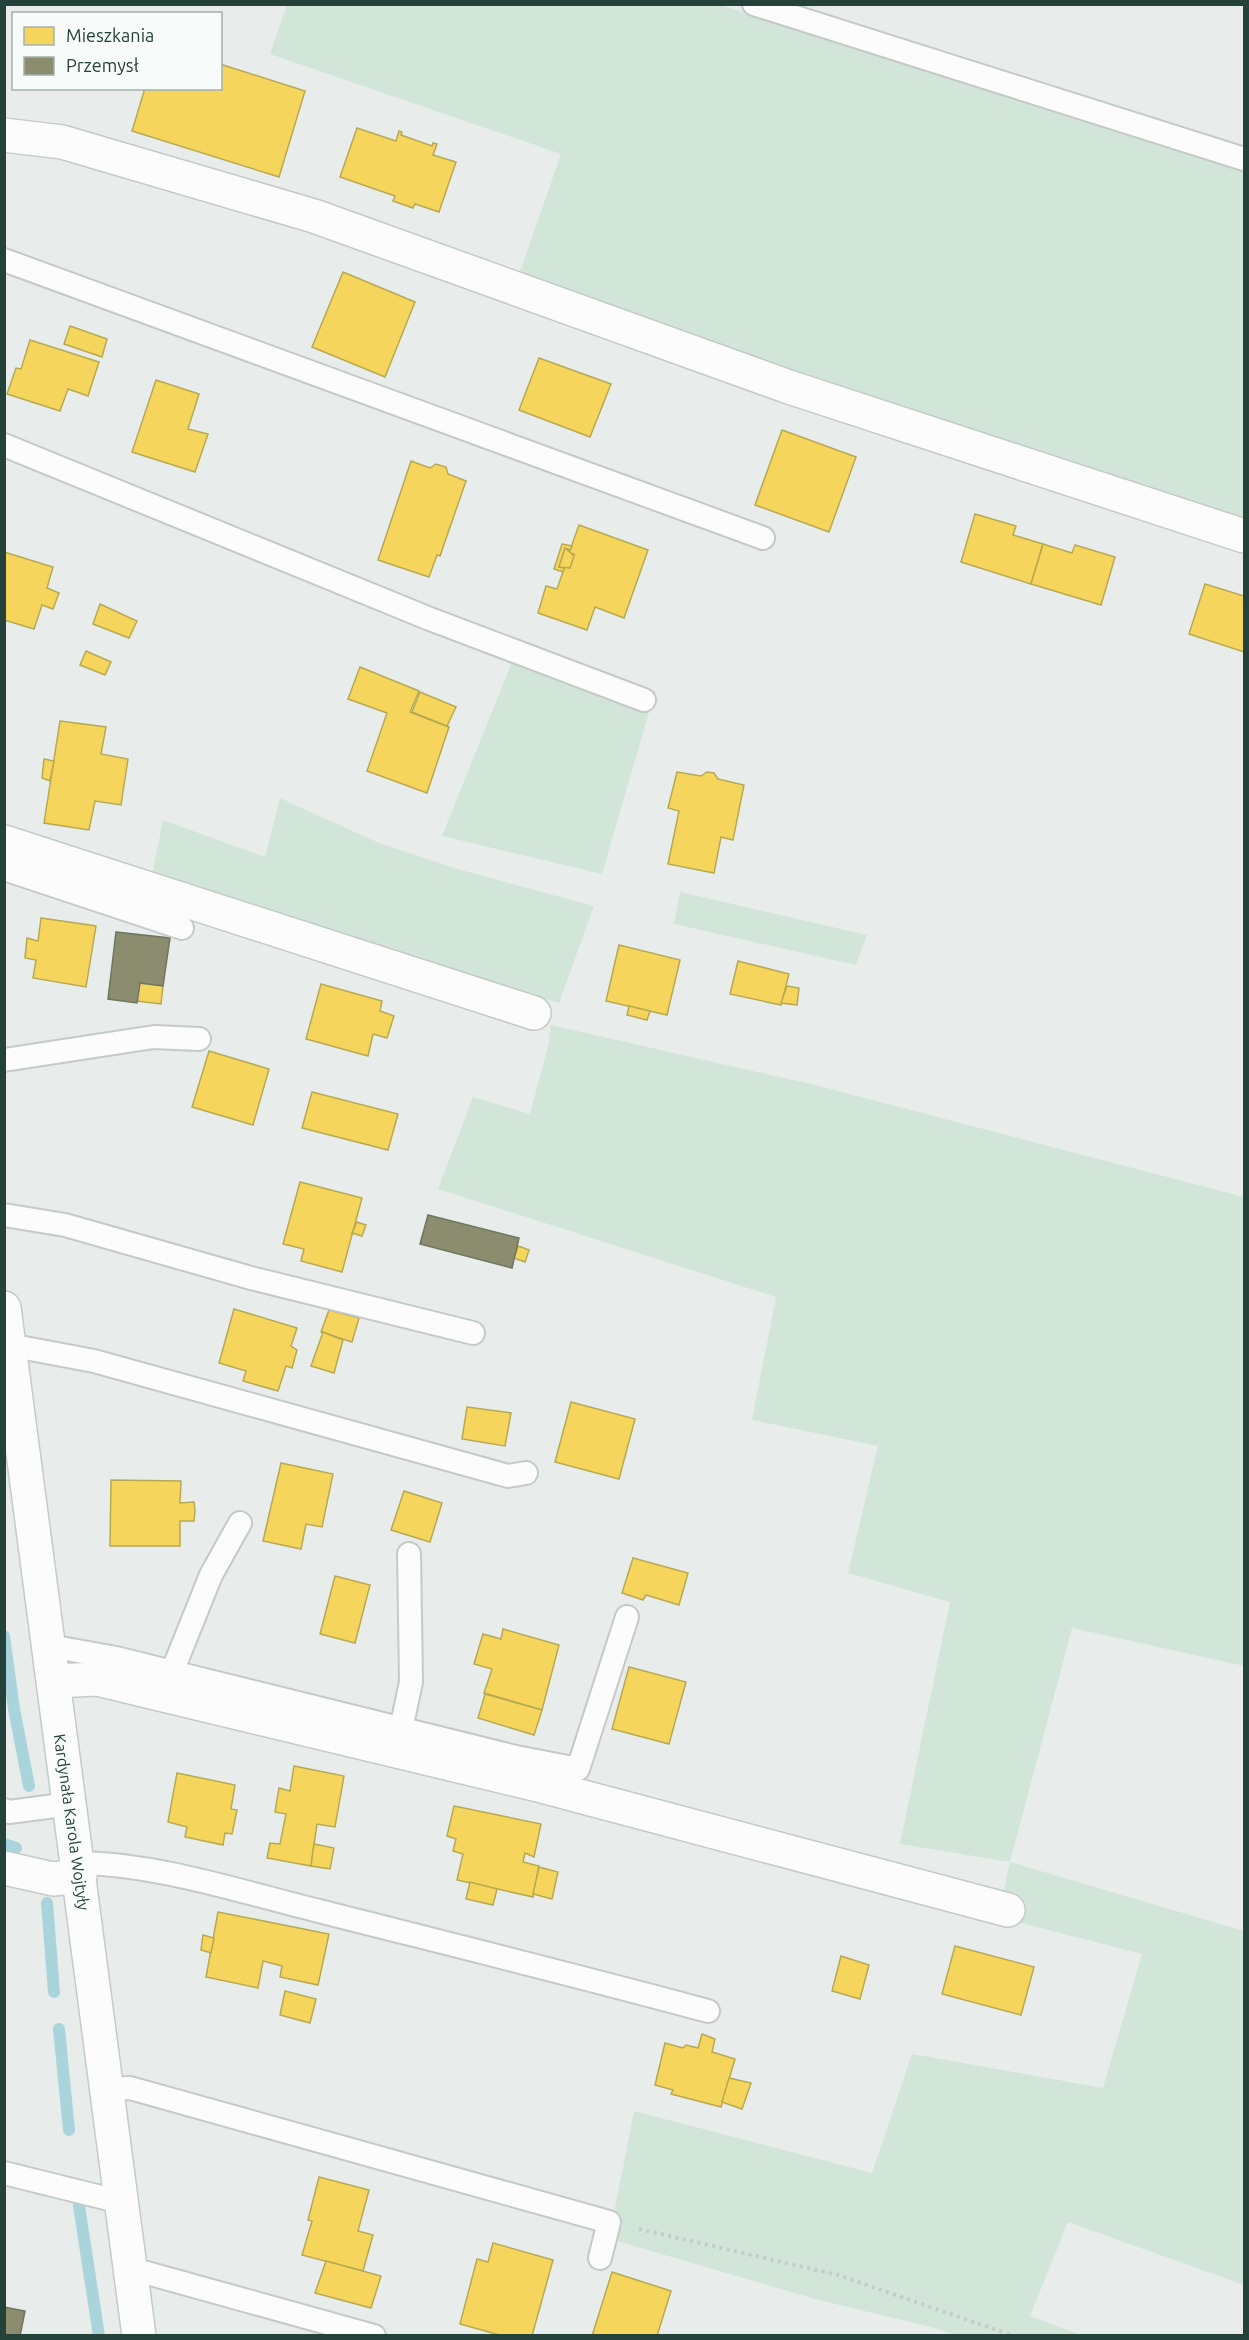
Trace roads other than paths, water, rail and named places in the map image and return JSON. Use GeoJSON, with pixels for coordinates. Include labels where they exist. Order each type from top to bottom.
{"type":"FeatureCollection","features":[{"type":"Feature","properties":{"kind":"street"},"geometry":{"type":"LineString","coordinates":[[4,135],[62,142],[314,216],[789,387],[1245,536]]}},
{"type":"Feature","properties":{"kind":"street"},"geometry":{"type":"LineString","coordinates":[[4,842],[534,1013]]}},
{"type":"Feature","properties":{"kind":"street","name":"Kardynała Karola Wojtyły"},"geometry":{"type":"LineString","coordinates":[[4,1308],[9,1345],[11,1405],[50,1646],[139,2336]]}},
{"type":"Feature","properties":{"kind":"street"},"geometry":{"type":"LineString","coordinates":[[54,1681],[97,1678],[542,1786],[1008,1910]]}},
{"type":"Feature","properties":{"kind":"street"},"geometry":{"type":"LineString","coordinates":[[4,1868],[53,1879],[79,1870]]}},
{"type":"Feature","properties":{"kind":"lane"},"geometry":{"type":"LineString","coordinates":[[754,4],[1245,159]]}},
{"type":"Feature","properties":{"kind":"lane"},"geometry":{"type":"LineString","coordinates":[[4,260],[763,538]]}},
{"type":"Feature","properties":{"kind":"lane"},"geometry":{"type":"LineString","coordinates":[[4,445],[419,615],[644,700]]}},
{"type":"Feature","properties":{"kind":"lane"},"geometry":{"type":"LineString","coordinates":[[4,868],[182,928]]}},
{"type":"Feature","properties":{"kind":"lane"},"geometry":{"type":"LineString","coordinates":[[4,1060],[154,1037],[199,1039]]}},
{"type":"Feature","properties":{"kind":"lane"},"geometry":{"type":"LineString","coordinates":[[4,1215],[65,1225],[251,1278],[473,1333]]}},
{"type":"Feature","properties":{"kind":"lane"},"geometry":{"type":"LineString","coordinates":[[9,1345],[94,1361],[508,1476],[526,1473]]}},
{"type":"Feature","properties":{"kind":"lane"},"geometry":{"type":"LineString","coordinates":[[172,1672],[211,1575],[240,1523]]}},
{"type":"Feature","properties":{"kind":"lane"},"geometry":{"type":"LineString","coordinates":[[401,1729],[411,1683],[409,1554]]}},
{"type":"Feature","properties":{"kind":"lane"},"geometry":{"type":"LineString","coordinates":[[50,1646],[116,1658],[516,1757],[578,1769],[627,1617]]}},
{"type":"Feature","properties":{"kind":"lane"},"geometry":{"type":"LineString","coordinates":[[4,1810],[9,1812],[70,1804]]}},
{"type":"Feature","properties":{"kind":"lane"},"geometry":{"type":"LineString","coordinates":[[79,1870],[104,1863],[198,1881],[563,1972],[708,2011]]}},
{"type":"Feature","properties":{"kind":"lane"},"geometry":{"type":"LineString","coordinates":[[107,2089],[130,2088],[609,2222],[600,2258]]}},
{"type":"Feature","properties":{"kind":"lane"},"geometry":{"type":"LineString","coordinates":[[4,2173],[121,2202]]}},
{"type":"Feature","properties":{"kind":"lane"},"geometry":{"type":"LineString","coordinates":[[129,2268],[374,2336]]}},
{"type":"Feature","properties":{"kind":"waterway"},"geometry":{"type":"LineString","coordinates":[[4,1636],[14,1709],[29,1786]]}},
{"type":"Feature","properties":{"kind":"waterway"},"geometry":{"type":"LineString","coordinates":[[4,1844],[16,1848]]}},
{"type":"Feature","properties":{"kind":"waterway"},"geometry":{"type":"LineString","coordinates":[[47,1903],[54,1992]]}},
{"type":"Feature","properties":{"kind":"waterway"},"geometry":{"type":"LineString","coordinates":[[59,2029],[69,2130]]}},
{"type":"Feature","properties":{"kind":"waterway"},"geometry":{"type":"LineString","coordinates":[[79,2206],[99,2336]]}}]}
